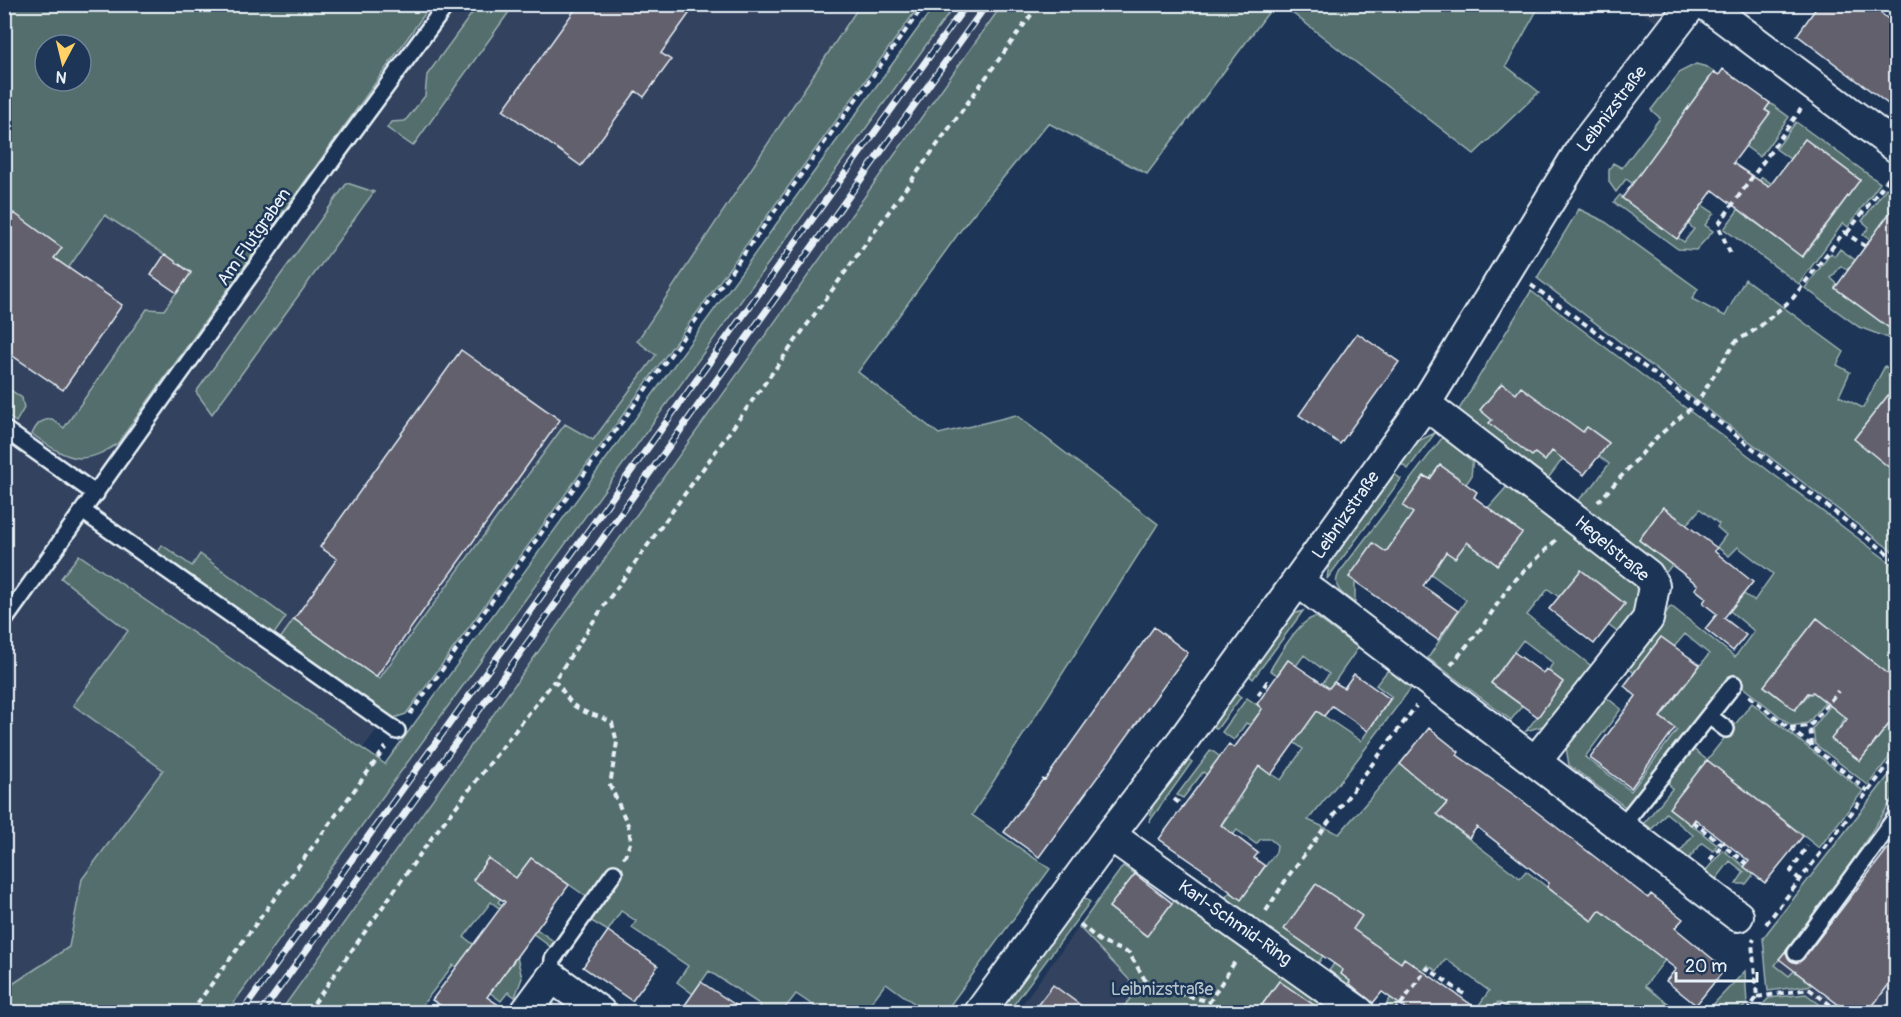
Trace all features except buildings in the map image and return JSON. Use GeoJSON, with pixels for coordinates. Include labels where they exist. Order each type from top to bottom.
{"type":"FeatureCollection","features":[{"type":"Feature","properties":{"kind":"street","name":"Leibnizstraße"},"geometry":{"type":"LineString","coordinates":[[980,1012],[1299,582],[1425,404],[1583,146],[1692,4]]}},
{"type":"Feature","properties":{"kind":"street"},"geometry":{"type":"LineString","coordinates":[[1705,4],[1896,147]]}},
{"type":"Feature","properties":{"kind":"street","name":"Hegelstraße"},"geometry":{"type":"LineString","coordinates":[[1425,404],[1648,575],[1654,586],[1648,619],[1535,762]]}},
{"type":"Feature","properties":{"kind":"street"},"geometry":{"type":"LineString","coordinates":[[1299,582],[1738,916]]}},
{"type":"Feature","properties":{"kind":"street","name":"Karl-Schmid-Ring"},"geometry":{"type":"LineString","coordinates":[[1110,835],[1359,1012]]}},
{"type":"Feature","properties":{"kind":"street"},"geometry":{"type":"LineString","coordinates":[[526,1012],[552,977],[600,1012]]}},
{"type":"Feature","properties":{"kind":"lane","name":"Am Flutgraben"},"geometry":{"type":"LineString","coordinates":[[4,621],[84,513],[339,151],[447,4]]}},
{"type":"Feature","properties":{"kind":"lane"},"geometry":{"type":"LineString","coordinates":[[4,429],[96,494]]}},
{"type":"Feature","properties":{"kind":"lane"},"geometry":{"type":"LineString","coordinates":[[84,513],[398,731]]}},
{"type":"Feature","properties":{"kind":"lane"},"geometry":{"type":"LineString","coordinates":[[1621,827],[1734,684]]}},
{"type":"Feature","properties":{"kind":"lane"},"geometry":{"type":"LineString","coordinates":[[1709,716],[1726,729]]}},
{"type":"Feature","properties":{"kind":"lane"},"geometry":{"type":"LineString","coordinates":[[1796,953],[1896,817]]}},
{"type":"Feature","properties":{"kind":"lane"},"geometry":{"type":"LineString","coordinates":[[552,977],[553,958],[614,873]]}},
{"type":"Feature","properties":{"kind":"path"},"geometry":{"type":"LineString","coordinates":[[191,1012],[926,4]]}},
{"type":"Feature","properties":{"kind":"path"},"geometry":{"type":"LineString","coordinates":[[308,1012],[433,836],[554,681],[610,597],[1039,4]]}},
{"type":"Feature","properties":{"kind":"path"},"geometry":{"type":"LineString","coordinates":[[1730,253],[1718,225],[1792,121]]}},
{"type":"Feature","properties":{"kind":"path"},"geometry":{"type":"LineString","coordinates":[[1612,487],[1657,437],[1696,404],[1735,342],[1758,328],[1793,298],[1896,169]]}},
{"type":"Feature","properties":{"kind":"path"},"geometry":{"type":"LineString","coordinates":[[1847,233],[1865,246]]}},
{"type":"Feature","properties":{"kind":"path"},"geometry":{"type":"LineString","coordinates":[[1508,268],[1696,404],[1896,560]]}},
{"type":"Feature","properties":{"kind":"path"},"geometry":{"type":"LineString","coordinates":[[1449,666],[1482,627],[1510,585],[1560,536]]}},
{"type":"Feature","properties":{"kind":"path"},"geometry":{"type":"LineString","coordinates":[[554,681],[562,687],[574,706],[586,713],[599,715],[612,723],[617,742],[610,785],[628,825],[631,841],[614,873]]}},
{"type":"Feature","properties":{"kind":"path"},"geometry":{"type":"LineString","coordinates":[[1258,695],[1267,682],[1271,684]]}},
{"type":"Feature","properties":{"kind":"path"},"geometry":{"type":"LineString","coordinates":[[1734,684],[1868,790]]}},
{"type":"Feature","properties":{"kind":"path"},"geometry":{"type":"LineString","coordinates":[[1812,746],[1810,726],[1838,691]]}},
{"type":"Feature","properties":{"kind":"path"},"geometry":{"type":"LineString","coordinates":[[1264,914],[1289,875],[1419,702]]}},
{"type":"Feature","properties":{"kind":"path"},"geometry":{"type":"LineString","coordinates":[[1790,728],[1810,726]]}},
{"type":"Feature","properties":{"kind":"path"},"geometry":{"type":"LineString","coordinates":[[1747,1012],[1757,997],[1752,943],[1896,755]]}},
{"type":"Feature","properties":{"kind":"path"},"geometry":{"type":"LineString","coordinates":[[1170,796],[1183,806]]}},
{"type":"Feature","properties":{"kind":"path"},"geometry":{"type":"LineString","coordinates":[[1693,822],[1747,864]]}},
{"type":"Feature","properties":{"kind":"path"},"geometry":{"type":"LineString","coordinates":[[1800,880],[1791,871],[1807,846]]}},
{"type":"Feature","properties":{"kind":"path"},"geometry":{"type":"LineString","coordinates":[[1077,922],[1101,942],[1130,953],[1148,985],[1210,1002]]}},
{"type":"Feature","properties":{"kind":"path"},"geometry":{"type":"LineString","coordinates":[[1203,1012],[1241,953]]}},
{"type":"Feature","properties":{"kind":"path"},"geometry":{"type":"LineString","coordinates":[[1398,1012],[1396,1011],[1427,968],[1465,995]]}},
{"type":"Feature","properties":{"kind":"path"},"geometry":{"type":"LineString","coordinates":[[1757,997],[1809,988],[1840,1012]]}},
{"type":"Feature","properties":{"kind":"path"},"geometry":{"type":"LineString","coordinates":[[1751,1008],[1755,1012]]}},
{"type":"Feature","properties":{"kind":"shaded area"},"geometry":{"type":"Polygon","coordinates":[[[4,5],[914,5],[549,501],[363,748],[78,556],[61,578],[128,631],[73,705],[163,770],[82,879],[69,947],[6,990],[4,5]]]}},
{"type":"Feature","properties":{"kind":"shaded area"},"geometry":{"type":"Polygon","coordinates":[[[955,5],[1002,5],[280,1012],[227,1012],[955,5]]]}},
{"type":"Feature","properties":{"kind":"shaded area"},"geometry":{"type":"Polygon","coordinates":[[[1631,5],[1672,5],[1657,23],[1631,5]]]}},
{"type":"Feature","properties":{"kind":"shaded area"},"geometry":{"type":"Polygon","coordinates":[[[1896,793],[1896,1012],[1830,1012],[1774,965],[1844,874],[1896,793]]]}},
{"type":"Feature","properties":{"kind":"shaded area"},"geometry":{"type":"Polygon","coordinates":[[[1079,927],[1139,989],[1121,1010],[1124,1012],[1016,1012],[1079,927]]]}},
{"type":"Feature","properties":{"kind":"green space"},"geometry":{"type":"Polygon","coordinates":[[[5,5],[431,5],[118,443],[94,456],[84,458],[64,454],[32,434],[39,423],[45,420],[52,419],[64,428],[147,309],[164,310],[191,272],[105,215],[5,360],[5,321],[12,216],[5,211],[5,5]]]}},
{"type":"Feature","properties":{"kind":"green space"},"geometry":{"type":"Polygon","coordinates":[[[478,5],[514,5],[413,146],[387,128],[391,122],[405,121],[425,96],[427,75],[478,5]]]}},
{"type":"Feature","properties":{"kind":"green space"},"geometry":{"type":"Polygon","coordinates":[[[860,5],[920,5],[406,714],[394,718],[387,716],[280,639],[294,619],[379,679],[565,424],[593,440],[656,355],[637,341],[860,5]]]}},
{"type":"Feature","properties":{"kind":"green space"},"geometry":{"type":"Polygon","coordinates":[[[935,5],[955,5],[227,1012],[5,1012],[5,989],[69,947],[82,879],[163,770],[73,705],[128,631],[61,578],[79,555],[385,764],[935,5]]]}},
{"type":"Feature","properties":{"kind":"green space"},"geometry":{"type":"Polygon","coordinates":[[[1002,5],[1274,5],[1147,174],[1048,123],[966,223],[858,372],[939,434],[1016,415],[1158,524],[972,815],[1050,869],[945,1012],[926,1012],[886,983],[864,1012],[823,1012],[796,994],[782,1012],[757,1012],[761,1005],[709,971],[693,994],[677,982],[688,966],[632,928],[636,921],[621,911],[608,931],[588,919],[622,871],[611,864],[587,897],[531,858],[498,902],[556,943],[552,948],[491,902],[464,937],[507,970],[517,957],[522,978],[515,997],[508,992],[501,1001],[453,965],[417,1012],[280,1012],[1002,5]]]}},
{"type":"Feature","properties":{"kind":"green space"},"geometry":{"type":"Polygon","coordinates":[[[1282,5],[1540,5],[1506,66],[1539,92],[1474,154],[1282,5]]]}},
{"type":"Feature","properties":{"kind":"green space"},"geometry":{"type":"Polygon","coordinates":[[[1696,64],[1714,72],[1633,184],[1626,179],[1616,192],[1609,182],[1609,170],[1613,163],[1622,168],[1660,118],[1651,110],[1680,72],[1696,64]]]}},
{"type":"Feature","properties":{"kind":"green space"},"geometry":{"type":"Polygon","coordinates":[[[1770,103],[1789,117],[1760,157],[1745,146],[1769,113],[1765,110],[1770,103]]]}},
{"type":"Feature","properties":{"kind":"green space"},"geometry":{"type":"Polygon","coordinates":[[[1796,122],[1880,183],[1848,227],[1843,223],[1799,284],[1724,229],[1762,177],[1772,184],[1748,217],[1803,257],[1860,180],[1805,139],[1790,159],[1776,149],[1796,122]]]}},
{"type":"Feature","properties":{"kind":"green space"},"geometry":{"type":"Polygon","coordinates":[[[347,183],[374,192],[212,414],[196,392],[347,183]]]}},
{"type":"Feature","properties":{"kind":"green space"},"geometry":{"type":"Polygon","coordinates":[[[1886,188],[1896,195],[1896,206],[1870,240],[1863,235],[1869,227],[1862,221],[1886,188]]]}},
{"type":"Feature","properties":{"kind":"green space"},"geometry":{"type":"Polygon","coordinates":[[[1620,195],[1684,242],[1694,229],[1688,224],[1702,205],[1714,213],[1705,225],[1713,231],[1696,250],[1678,249],[1616,204],[1614,202],[1620,195]]]}},
{"type":"Feature","properties":{"kind":"green space"},"geometry":{"type":"Polygon","coordinates":[[[1579,209],[1604,221],[1698,289],[1692,299],[1725,316],[1745,279],[1844,352],[1837,365],[1850,372],[1839,396],[1863,408],[1885,366],[1896,375],[1896,554],[1537,278],[1579,209]]]}},
{"type":"Feature","properties":{"kind":"green space"},"geometry":{"type":"Polygon","coordinates":[[[1840,249],[1855,260],[1847,270],[1841,266],[1831,278],[1837,284],[1835,288],[1890,328],[1893,324],[1896,327],[1896,341],[1859,327],[1805,288],[1831,253],[1835,256],[1840,249]]]}},
{"type":"Feature","properties":{"kind":"green space"},"geometry":{"type":"Polygon","coordinates":[[[1531,291],[1896,567],[1896,680],[1817,618],[1764,686],[1795,710],[1822,679],[1835,690],[1808,723],[1792,726],[1731,678],[1628,809],[1569,765],[1565,742],[1602,694],[1621,709],[1585,757],[1631,791],[1677,730],[1645,706],[1662,715],[1709,654],[1685,634],[1674,647],[1661,637],[1634,673],[1625,665],[1671,606],[1735,657],[1754,631],[1730,611],[1744,594],[1754,601],[1773,574],[1738,547],[1729,556],[1717,547],[1726,535],[1717,527],[1719,524],[1700,509],[1687,524],[1663,507],[1639,540],[1672,565],[1664,575],[1574,504],[1593,486],[1609,464],[1599,456],[1609,443],[1587,427],[1546,481],[1458,411],[1531,291]]]}},
{"type":"Feature","properties":{"kind":"green space"},"geometry":{"type":"Polygon","coordinates":[[[5,386],[22,398],[24,408],[16,422],[5,414],[5,386]]]}},
{"type":"Feature","properties":{"kind":"green space"},"geometry":{"type":"Polygon","coordinates":[[[1435,433],[1408,469],[1400,463],[1416,442],[1435,433]]]}},
{"type":"Feature","properties":{"kind":"green space"},"geometry":{"type":"Polygon","coordinates":[[[1442,438],[1451,439],[1473,456],[1471,477],[1456,498],[1449,493],[1459,478],[1440,465],[1430,479],[1424,476],[1403,506],[1464,540],[1497,565],[1521,533],[1488,508],[1511,482],[1636,585],[1637,606],[1620,634],[1608,625],[1625,604],[1581,570],[1559,597],[1548,589],[1527,615],[1594,668],[1549,724],[1526,731],[1563,683],[1548,671],[1553,663],[1523,640],[1491,683],[1522,706],[1511,720],[1428,658],[1466,600],[1431,574],[1399,534],[1386,552],[1349,577],[1355,581],[1355,603],[1337,587],[1339,573],[1442,438]]]}},
{"type":"Feature","properties":{"kind":"green space"},"geometry":{"type":"Polygon","coordinates":[[[1393,473],[1401,479],[1327,579],[1329,564],[1334,554],[1393,473]]]}},
{"type":"Feature","properties":{"kind":"green space"},"geometry":{"type":"Polygon","coordinates":[[[162,545],[192,566],[200,554],[286,617],[274,634],[158,552],[162,545]]]}},
{"type":"Feature","properties":{"kind":"green space"},"geometry":{"type":"Polygon","coordinates":[[[1303,611],[1253,679],[1246,673],[1290,615],[1303,611]]]}},
{"type":"Feature","properties":{"kind":"green space"},"geometry":{"type":"Polygon","coordinates":[[[1316,617],[1358,648],[1315,710],[1361,741],[1392,697],[1376,685],[1388,670],[1411,688],[1308,820],[1339,834],[1400,764],[1447,802],[1438,815],[1520,878],[1526,871],[1591,921],[1600,910],[1665,960],[1645,986],[1680,1012],[1514,1012],[1498,1002],[1490,1012],[1474,1012],[1489,991],[1446,959],[1437,971],[1427,965],[1393,1011],[1395,1012],[1381,1012],[1413,965],[1401,963],[1365,938],[1341,974],[1378,996],[1371,1005],[1327,974],[1349,941],[1355,911],[1316,884],[1285,929],[1323,956],[1317,965],[1224,899],[1230,892],[1241,899],[1276,852],[1277,845],[1270,839],[1261,839],[1256,844],[1237,830],[1227,842],[1212,838],[1241,798],[1203,772],[1183,798],[1177,795],[1211,750],[1250,779],[1259,766],[1281,780],[1303,749],[1257,716],[1250,725],[1246,723],[1234,740],[1222,732],[1247,698],[1297,733],[1303,712],[1329,674],[1304,655],[1296,666],[1288,660],[1277,675],[1270,670],[1296,631],[1310,619],[1316,617]]]}},
{"type":"Feature","properties":{"kind":"green space"},"geometry":{"type":"Polygon","coordinates":[[[1233,691],[1241,697],[1217,729],[1209,723],[1233,691]]]}},
{"type":"Feature","properties":{"kind":"green space"},"geometry":{"type":"Polygon","coordinates":[[[1840,693],[1854,704],[1832,739],[1860,761],[1896,715],[1896,749],[1868,785],[1815,744],[1813,728],[1840,693]]]}},
{"type":"Feature","properties":{"kind":"green space"},"geometry":{"type":"Polygon","coordinates":[[[1752,703],[1863,791],[1819,848],[1707,760],[1752,703]]]}},
{"type":"Feature","properties":{"kind":"green space"},"geometry":{"type":"Polygon","coordinates":[[[1692,748],[1707,760],[1670,808],[1717,845],[1713,851],[1702,843],[1687,861],[1678,854],[1693,835],[1666,813],[1652,829],[1644,823],[1672,789],[1667,780],[1692,748]]]}},
{"type":"Feature","properties":{"kind":"green space"},"geometry":{"type":"Polygon","coordinates":[[[1185,757],[1192,762],[1149,822],[1154,800],[1185,757]]]}},
{"type":"Feature","properties":{"kind":"green space"},"geometry":{"type":"Polygon","coordinates":[[[1896,766],[1896,794],[1844,874],[1775,965],[1789,976],[1794,971],[1813,985],[1768,991],[1763,938],[1896,766]]]}},
{"type":"Feature","properties":{"kind":"green space"},"geometry":{"type":"Polygon","coordinates":[[[1723,850],[1754,874],[1746,884],[1736,884],[1744,872],[1730,861],[1714,882],[1703,874],[1723,850]]]}},
{"type":"Feature","properties":{"kind":"green space"},"geometry":{"type":"Polygon","coordinates":[[[1123,866],[1135,874],[1109,907],[1146,936],[1180,893],[1333,1006],[1328,1012],[1324,1012],[1279,981],[1257,1012],[1124,1012],[1121,1010],[1138,989],[1079,927],[1123,866]]]}},
{"type":"Feature","properties":{"kind":"green space"},"geometry":{"type":"Polygon","coordinates":[[[1082,896],[1090,902],[1008,1012],[997,1012],[1082,896]]]}},
{"type":"Feature","properties":{"kind":"green space"},"geometry":{"type":"Polygon","coordinates":[[[1745,971],[1747,1004],[1739,1012],[1706,1012],[1745,971]]]}},
{"type":"Feature","properties":{"kind":"green space"},"geometry":{"type":"Polygon","coordinates":[[[1806,994],[1830,1012],[1765,1012],[1760,1007],[1769,998],[1806,994]]]}},
{"type":"Feature","properties":{"kind":"railway"},"geometry":{"type":"LineString","coordinates":[[242,1012],[967,4]]}},
{"type":"Feature","properties":{"kind":"railway"},"geometry":{"type":"LineString","coordinates":[[262,1012],[987,4]]}}]}
